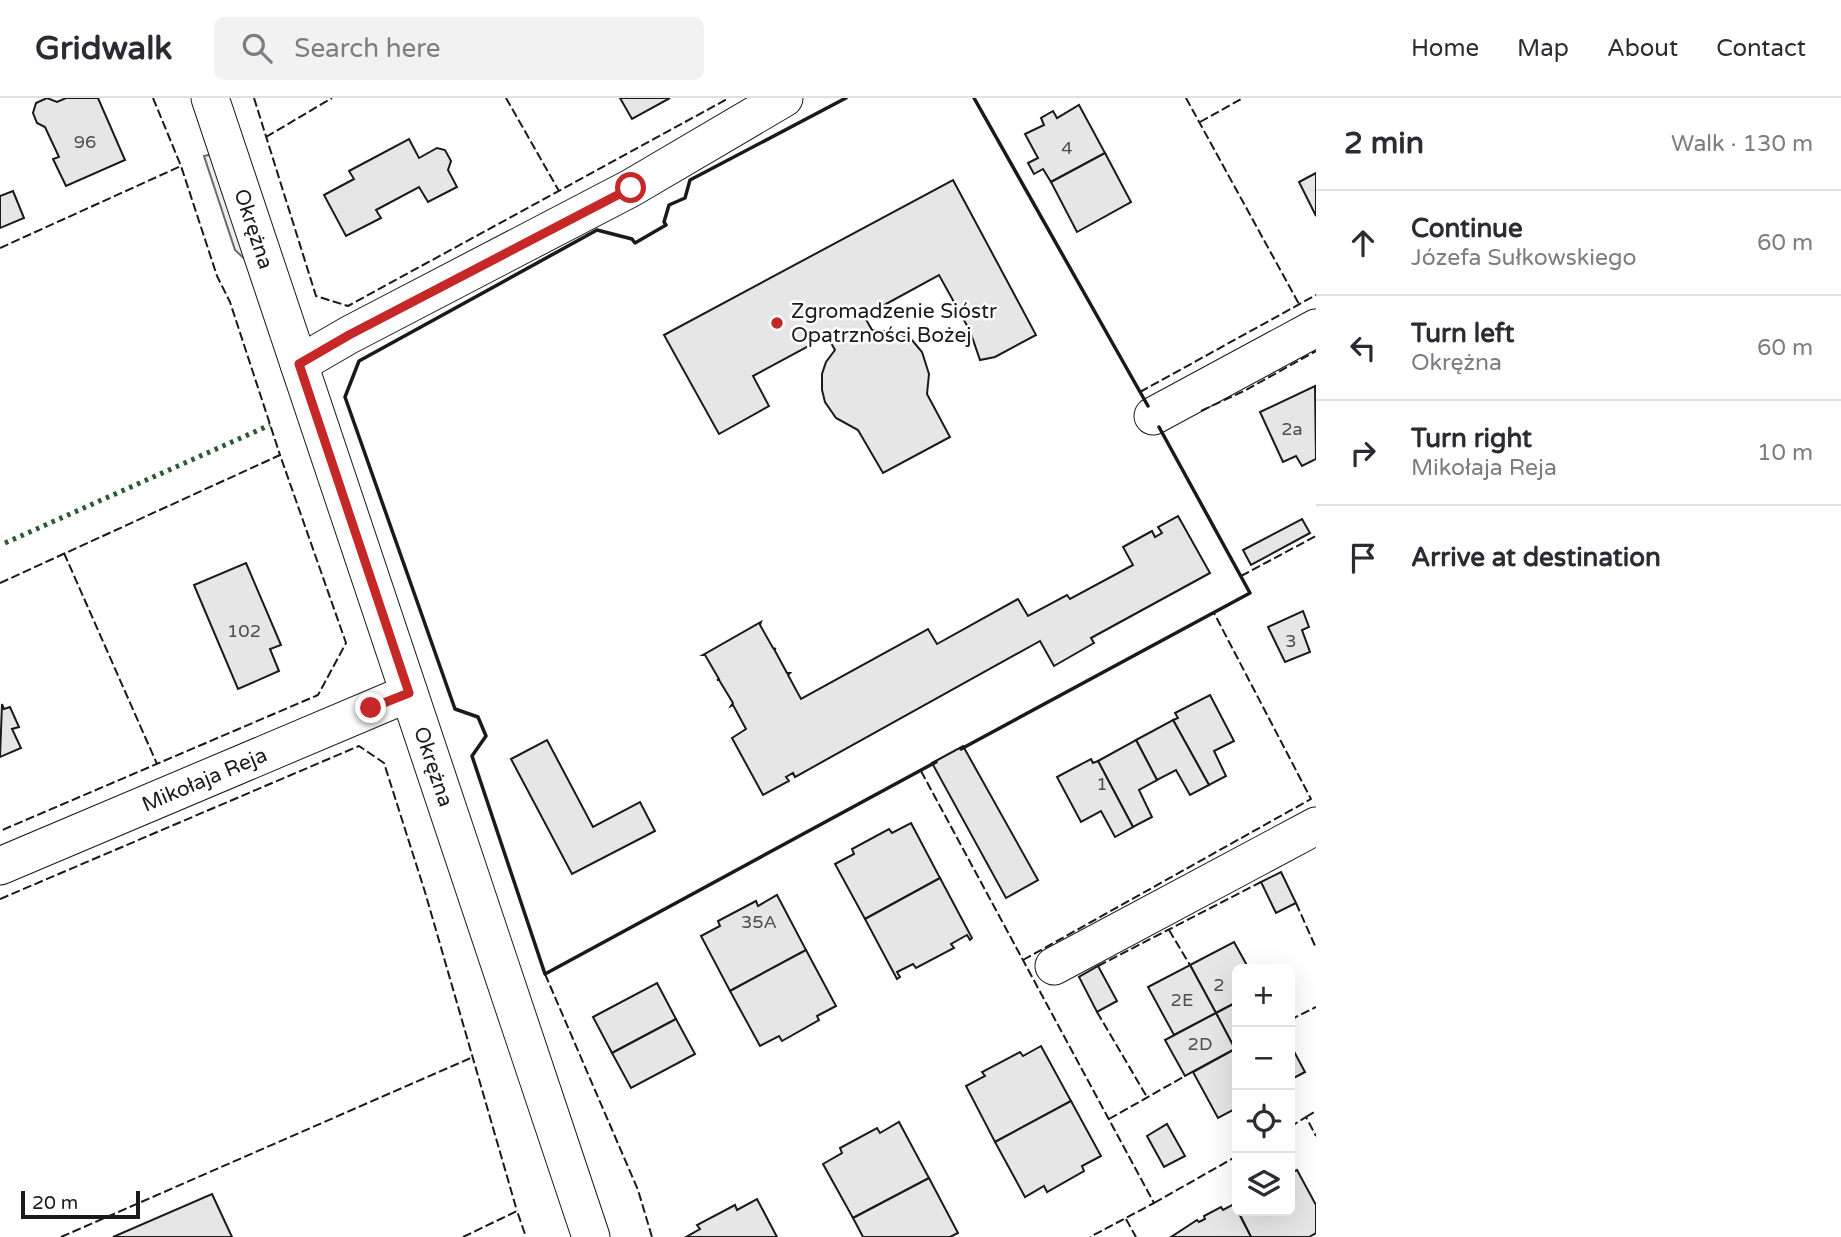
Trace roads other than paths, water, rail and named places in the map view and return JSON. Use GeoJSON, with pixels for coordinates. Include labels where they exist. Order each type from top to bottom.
{"type":"FeatureCollection","features":[{"type":"Feature","properties":{"kind":"street","name":"Okrężna"},"geometry":{"type":"LineString","coordinates":[[210,98],[591,1237]]}},
{"type":"Feature","properties":{"kind":"street"},"geometry":{"type":"LineString","coordinates":[[299,364],[349,335],[631,188],[784,98]]}},
{"type":"Feature","properties":{"kind":"street"},"geometry":{"type":"LineString","coordinates":[[1153,416],[1316,328]]}},
{"type":"Feature","properties":{"kind":"street","name":"Mikołaja Reja"},"geometry":{"type":"LineString","coordinates":[[0,866],[409,693]]}},
{"type":"Feature","properties":{"kind":"street"},"geometry":{"type":"LineString","coordinates":[[1054,966],[1316,826]]}},
{"type":"Feature","properties":{"kind":"place","name":"Zgromadzenie Sióstr Opatrzności Bożej"},"geometry":{"type":"Point","coordinates":[777,323]}}]}
